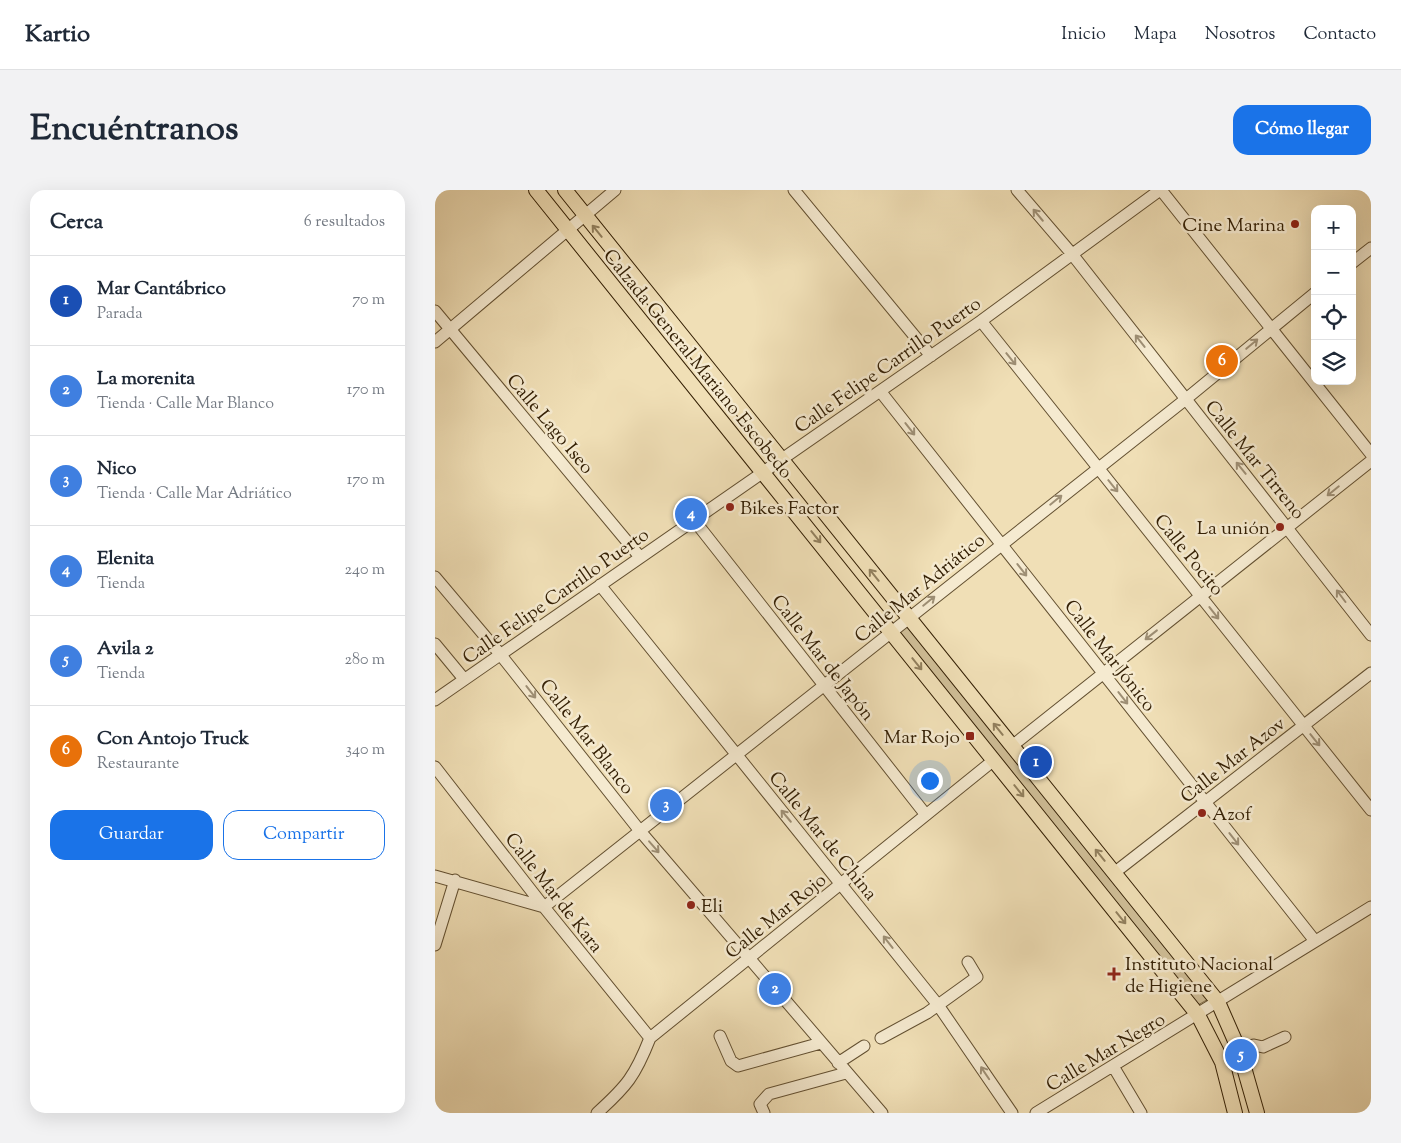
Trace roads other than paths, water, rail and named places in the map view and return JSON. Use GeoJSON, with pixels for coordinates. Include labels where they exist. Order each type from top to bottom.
{"type":"FeatureCollection","features":[{"type":"Feature","properties":{"kind":"main road","name":"Calzada General Mariano Escobedo"},"geometry":{"type":"LineString","coordinates":[[536,190],[1198,1015],[1222,1062],[1235,1113]]}},
{"type":"Feature","properties":{"kind":"main road","name":"Calzada General Mariano Escobedo"},"geometry":{"type":"LineString","coordinates":[[565,190],[1218,1002],[1239,1050],[1257,1113]]}},
{"type":"Feature","properties":{"kind":"street"},"geometry":{"type":"LineString","coordinates":[[435,342],[615,190]]}},
{"type":"Feature","properties":{"kind":"street"},"geometry":{"type":"LineString","coordinates":[[794,190],[931,356]]}},
{"type":"Feature","properties":{"kind":"street","name":"Calle Mar Tirreno"},"geometry":{"type":"LineString","coordinates":[[1017,190],[1072,254],[1185,399],[1289,527],[1371,635]]}},
{"type":"Feature","properties":{"kind":"street"},"geometry":{"type":"LineString","coordinates":[[1161,190],[1371,454]]}},
{"type":"Feature","properties":{"kind":"street","name":"Calle Felipe Carrillo Puerto"},"geometry":{"type":"LineString","coordinates":[[435,700],[981,321],[1161,190]]}},
{"type":"Feature","properties":{"kind":"street"},"geometry":{"type":"LineString","coordinates":[[1356,260],[1371,248]]}},
{"type":"Feature","properties":{"kind":"street","name":"Calle Mar Adriático"},"geometry":{"type":"LineString","coordinates":[[544,908],[1185,399],[1312,295]]}},
{"type":"Feature","properties":{"kind":"street","name":"Calle Lago Iseo"},"geometry":{"type":"LineString","coordinates":[[435,311],[640,557]]}},
{"type":"Feature","properties":{"kind":"street","name":"Calle Pocito"},"geometry":{"type":"LineString","coordinates":[[981,321],[1371,810]]}},
{"type":"Feature","properties":{"kind":"street","name":"Calle Mar Jónico"},"geometry":{"type":"LineString","coordinates":[[880,391],[1315,941]]}},
{"type":"Feature","properties":{"kind":"street"},"geometry":{"type":"LineString","coordinates":[[1011,746],[1371,461]]}},
{"type":"Feature","properties":{"kind":"street","name":"Calle Mar de Japón"},"geometry":{"type":"LineString","coordinates":[[694,520],[926,815]]}},
{"type":"Feature","properties":{"kind":"street","name":"Calle Mar Blanco"},"geometry":{"type":"LineString","coordinates":[[435,577],[500,654],[640,831],[882,1113]]}},
{"type":"Feature","properties":{"kind":"street","name":"Calle Mar de China"},"geometry":{"type":"LineString","coordinates":[[600,585],[736,755],[842,883],[938,1005],[1012,1113]]}},
{"type":"Feature","properties":{"kind":"street"},"geometry":{"type":"LineString","coordinates":[[438,652],[464,680]]}},
{"type":"Feature","properties":{"kind":"street","name":"Calle Mar Azov"},"geometry":{"type":"LineString","coordinates":[[1114,873],[1371,673]]}},
{"type":"Feature","properties":{"kind":"street","name":"Calle Mar Rojo"},"geometry":{"type":"LineString","coordinates":[[597,1113],[625,1088],[640,1063],[650,1038],[994,760]]}},
{"type":"Feature","properties":{"kind":"street","name":"Calle Mar de Kara"},"geometry":{"type":"LineString","coordinates":[[435,767],[544,908],[650,1038]]}},
{"type":"Feature","properties":{"kind":"street"},"geometry":{"type":"LineString","coordinates":[[435,876],[455,880],[544,908]]}},
{"type":"Feature","properties":{"kind":"street"},"geometry":{"type":"LineString","coordinates":[[435,945],[455,880]]}},
{"type":"Feature","properties":{"kind":"street","name":"Calle Mar Negro"},"geometry":{"type":"LineString","coordinates":[[1036,1113],[1371,907]]}},
{"type":"Feature","properties":{"kind":"street"},"geometry":{"type":"LineString","coordinates":[[881,1038],[938,1005],[977,977],[968,962]]}},
{"type":"Feature","properties":{"kind":"street"},"geometry":{"type":"LineString","coordinates":[[720,1036],[731,1062],[738,1066],[821,1043]]}},
{"type":"Feature","properties":{"kind":"street"},"geometry":{"type":"LineString","coordinates":[[1239,1050],[1254,1045],[1263,1047],[1285,1037]]}},
{"type":"Feature","properties":{"kind":"street"},"geometry":{"type":"LineString","coordinates":[[838,1063],[864,1046]]}},
{"type":"Feature","properties":{"kind":"street"},"geometry":{"type":"LineString","coordinates":[[1113,1066],[1141,1113]]}},
{"type":"Feature","properties":{"kind":"street"},"geometry":{"type":"LineString","coordinates":[[765,1113],[760,1104],[769,1094],[846,1073]]}},
{"type":"Feature","properties":{"kind":"place","name":"Cine Marina"},"geometry":{"type":"Point","coordinates":[1295,224]}},
{"type":"Feature","properties":{"kind":"place","name":"Con Antojo Truck"},"geometry":{"type":"Point","coordinates":[1222,361]}},
{"type":"Feature","properties":{"kind":"place","name":"Bikes Factor"},"geometry":{"type":"Point","coordinates":[730,507]}},
{"type":"Feature","properties":{"kind":"place","name":"Elenita"},"geometry":{"type":"Point","coordinates":[691,514]}},
{"type":"Feature","properties":{"kind":"place","name":"La unión"},"geometry":{"type":"Point","coordinates":[1280,527]}},
{"type":"Feature","properties":{"kind":"place","name":"Mar Rojo"},"geometry":{"type":"Point","coordinates":[970,736]}},
{"type":"Feature","properties":{"kind":"place","name":"Mar Cantábrico"},"geometry":{"type":"Point","coordinates":[1036,762]}},
{"type":"Feature","properties":{"kind":"place","name":"Nico"},"geometry":{"type":"Point","coordinates":[666,805]}},
{"type":"Feature","properties":{"kind":"place","name":"Azof"},"geometry":{"type":"Point","coordinates":[1202,813]}},
{"type":"Feature","properties":{"kind":"place","name":"Eli"},"geometry":{"type":"Point","coordinates":[691,905]}},
{"type":"Feature","properties":{"kind":"place","name":"Instituto Nacional de Higiene"},"geometry":{"type":"Point","coordinates":[1114,974]}},
{"type":"Feature","properties":{"kind":"place","name":"La morenita"},"geometry":{"type":"Point","coordinates":[775,989]}},
{"type":"Feature","properties":{"kind":"place","name":"Avila 2"},"geometry":{"type":"Point","coordinates":[1241,1055]}}]}
